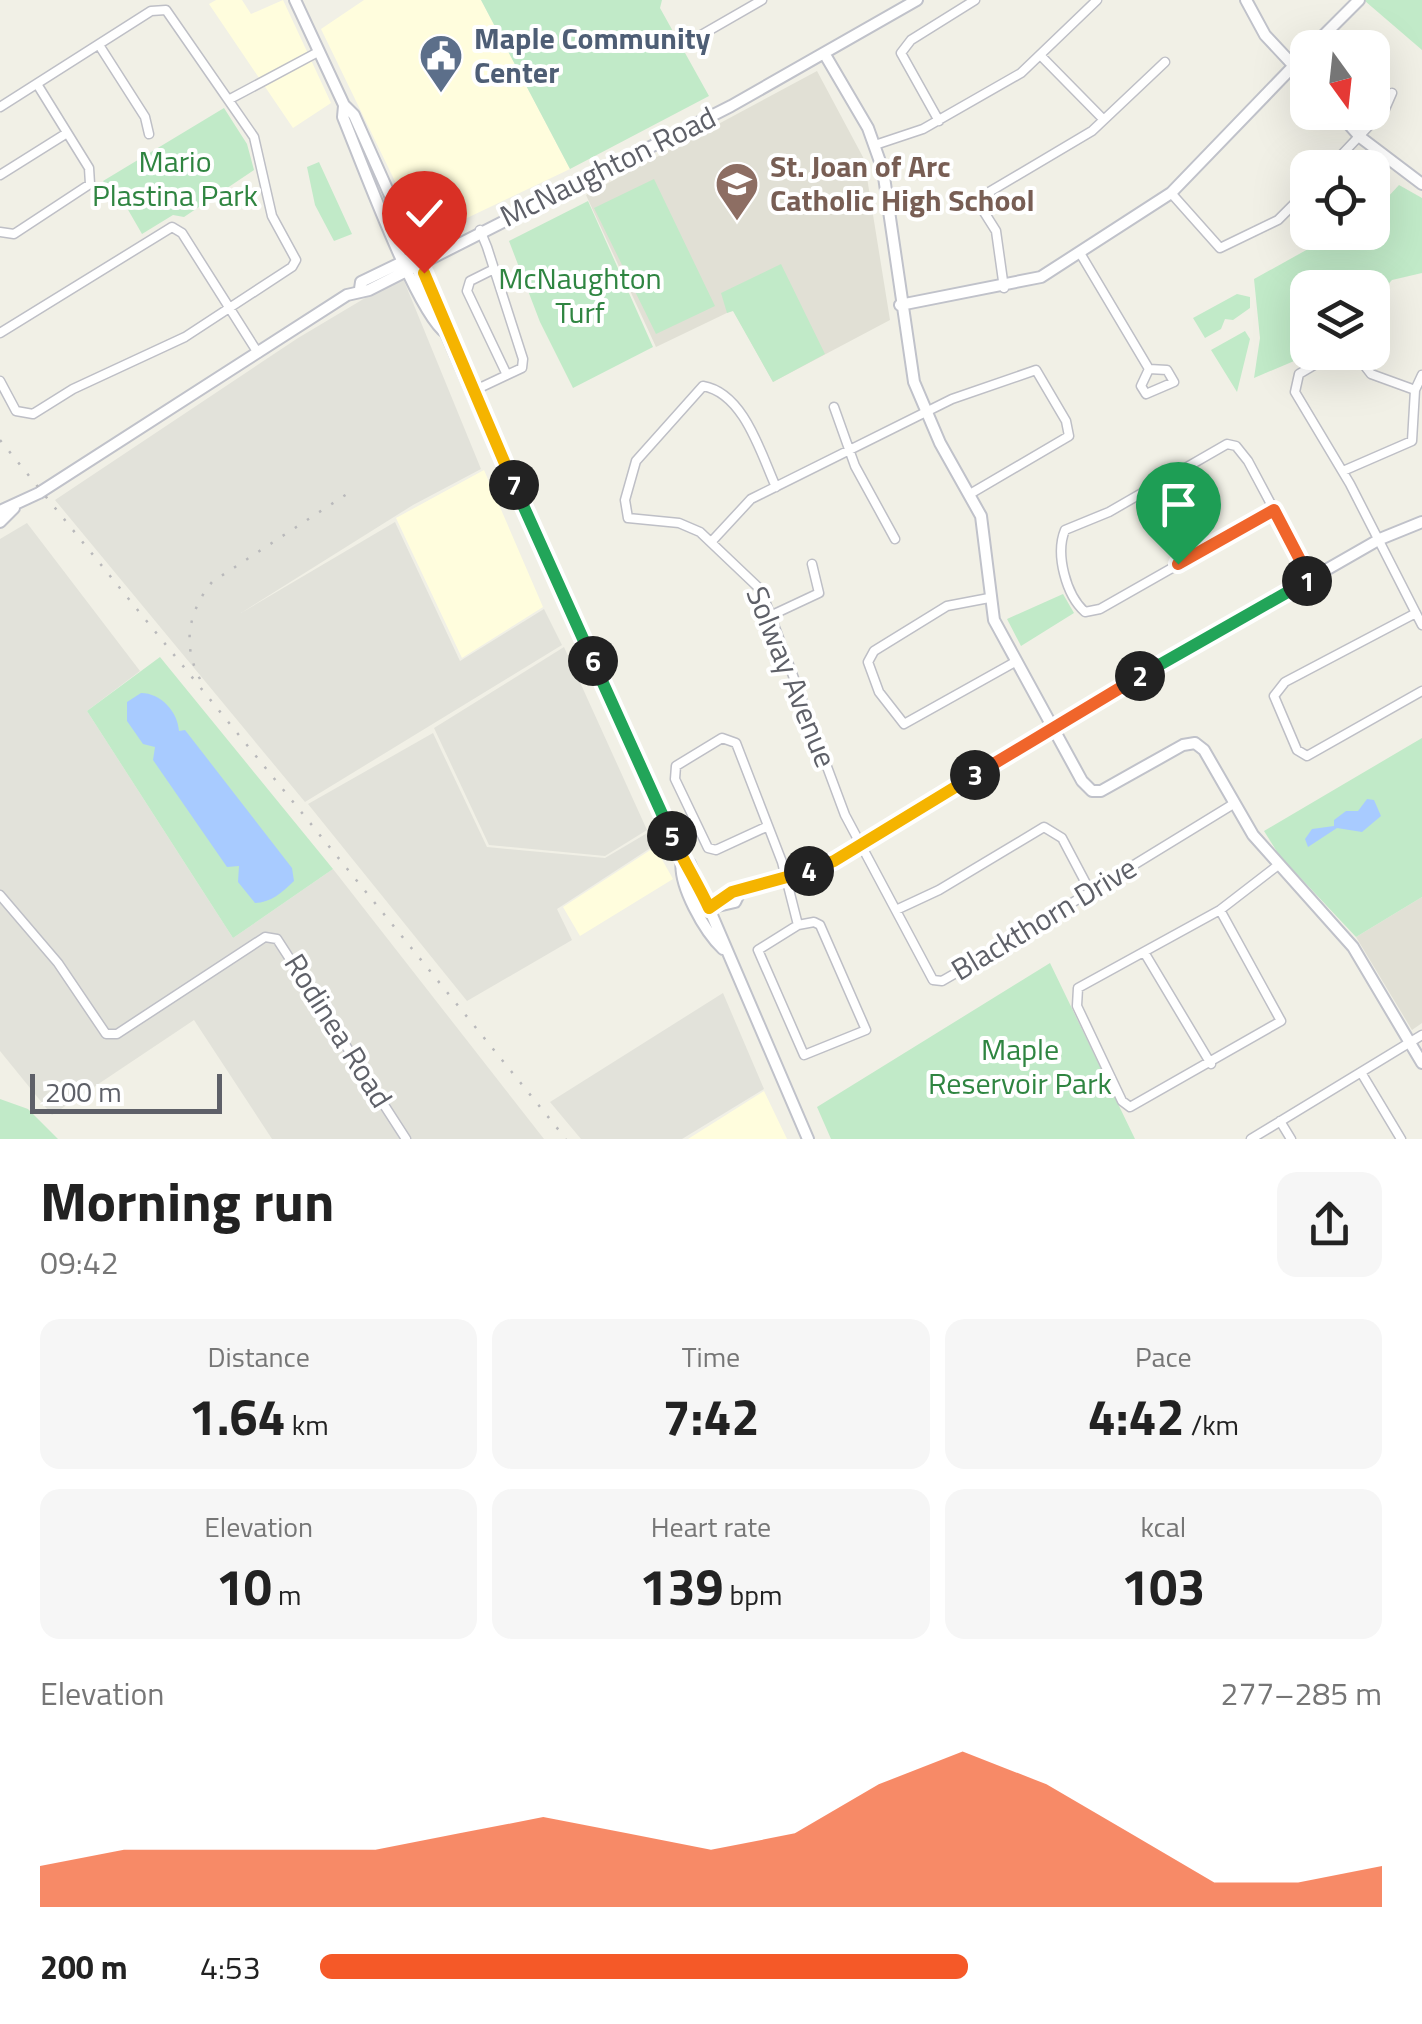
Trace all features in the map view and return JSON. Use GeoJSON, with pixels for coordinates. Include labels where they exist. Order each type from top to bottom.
{"type":"FeatureCollection","features":[{"type":"Feature","properties":{"kind":"street"},"geometry":{"type":"LineString","coordinates":[[295,0],[344,106],[354,115],[435,326],[446,334],[682,858],[690,864],[704,911],[808,1139]]}},
{"type":"Feature","properties":{"kind":"street"},"geometry":{"type":"LineString","coordinates":[[696,38],[762,0]]}},
{"type":"Feature","properties":{"kind":"street","name":"McNaughton Road"},"geometry":{"type":"LineString","coordinates":[[0,522],[14,508],[360,289],[361,282],[413,262],[448,240],[455,243],[732,106],[917,0]]}},
{"type":"Feature","properties":{"kind":"street"},"geometry":{"type":"LineString","coordinates":[[939,120],[901,52],[911,40],[976,0]]}},
{"type":"Feature","properties":{"kind":"street"},"geometry":{"type":"LineString","coordinates":[[874,146],[939,120],[1042,57],[1098,0]]}},
{"type":"Feature","properties":{"kind":"street"},"geometry":{"type":"LineString","coordinates":[[1246,0],[1264,36],[1290,64]]}},
{"type":"Feature","properties":{"kind":"street"},"geometry":{"type":"LineString","coordinates":[[1328,30],[1359,0]]}},
{"type":"Feature","properties":{"kind":"street"},"geometry":{"type":"LineString","coordinates":[[0,108],[152,11],[166,10],[254,138],[272,216],[296,260],[292,267],[185,337],[73,390],[32,414],[16,410],[0,380]]}},
{"type":"Feature","properties":{"kind":"street"},"geometry":{"type":"LineString","coordinates":[[99,45],[145,117],[149,134]]}},
{"type":"Feature","properties":{"kind":"street"},"geometry":{"type":"LineString","coordinates":[[230,99],[318,52]]}},
{"type":"Feature","properties":{"kind":"street"},"geometry":{"type":"LineString","coordinates":[[824,53],[883,170],[914,382],[983,527],[994,620],[1015,662],[1092,791],[1119,782],[1183,744],[1195,743],[1204,750],[1277,866],[1353,947],[1422,1064]]}},
{"type":"Feature","properties":{"kind":"street"},"geometry":{"type":"LineString","coordinates":[[1042,57],[1103,119]]}},
{"type":"Feature","properties":{"kind":"street"},"geometry":{"type":"LineString","coordinates":[[1004,288],[998,238],[979,204],[982,198],[1073,145],[1165,62]]}},
{"type":"Feature","properties":{"kind":"street"},"geometry":{"type":"LineString","coordinates":[[900,304],[1004,288],[1041,278],[1171,193],[1290,70]]}},
{"type":"Feature","properties":{"kind":"street"},"geometry":{"type":"LineString","coordinates":[[0,232],[14,234],[90,184],[89,168],[37,84]]}},
{"type":"Feature","properties":{"kind":"street"},"geometry":{"type":"LineString","coordinates":[[1347,150],[1385,109],[1392,93]]}},
{"type":"Feature","properties":{"kind":"street"},"geometry":{"type":"LineString","coordinates":[[1354,130],[1422,184]]}},
{"type":"Feature","properties":{"kind":"street"},"geometry":{"type":"LineString","coordinates":[[0,175],[67,133]]}},
{"type":"Feature","properties":{"kind":"street"},"geometry":{"type":"LineString","coordinates":[[1171,193],[1220,248],[1278,220],[1290,208]]}},
{"type":"Feature","properties":{"kind":"street"},"geometry":{"type":"LineString","coordinates":[[0,333],[172,227],[182,233],[258,353]]}},
{"type":"Feature","properties":{"kind":"street"},"geometry":{"type":"LineString","coordinates":[[472,392],[522,368],[523,359],[480,230]]}},
{"type":"Feature","properties":{"kind":"street"},"geometry":{"type":"LineString","coordinates":[[1080,253],[1150,369]]}},
{"type":"Feature","properties":{"kind":"street"},"geometry":{"type":"LineString","coordinates":[[494,269],[470,281],[467,289],[508,376]]}},
{"type":"Feature","properties":{"kind":"street"},"geometry":{"type":"LineString","coordinates":[[713,540],[739,508],[776,487],[925,412],[1036,370],[1066,421],[1069,430],[1065,442],[970,494]]}},
{"type":"Feature","properties":{"kind":"street"},"geometry":{"type":"LineString","coordinates":[[1306,370],[1293,386],[1380,539],[1422,625]]}},
{"type":"Feature","properties":{"kind":"street"},"geometry":{"type":"LineString","coordinates":[[1367,370],[1415,390]]}},
{"type":"Feature","properties":{"kind":"street"},"geometry":{"type":"LineString","coordinates":[[1343,471],[1412,441],[1415,390],[1422,376]]}},
{"type":"Feature","properties":{"kind":"street","name":"Solway Avenue"},"geometry":{"type":"LineString","coordinates":[[776,487],[740,411],[716,390],[699,388],[636,460],[625,500],[628,518],[679,523],[713,540],[755,581],[772,615],[841,804],[862,842]]}},
{"type":"Feature","properties":{"kind":"street"},"geometry":{"type":"LineString","coordinates":[[834,407],[849,452],[895,539]]}},
{"type":"Feature","properties":{"kind":"street"},"geometry":{"type":"LineString","coordinates":[[1274,510],[1100,609],[1085,612],[1068,588],[1062,557],[1064,530],[1109,512],[1227,444],[1236,446],[1248,461],[1274,510],[1310,579]]}},
{"type":"Feature","properties":{"kind":"street","name":"McNaughton Road"},"geometry":{"type":"LineString","coordinates":[[0,510],[14,508]]}},
{"type":"Feature","properties":{"kind":"street"},"geometry":{"type":"LineString","coordinates":[[704,911],[735,902],[739,894],[820,868],[1054,726],[1380,539],[1422,522]]}},
{"type":"Feature","properties":{"kind":"street"},"geometry":{"type":"LineString","coordinates":[[772,615],[818,594],[812,564]]}},
{"type":"Feature","properties":{"kind":"street"},"geometry":{"type":"LineString","coordinates":[[989,598],[946,606],[874,651],[868,662],[879,692],[904,724],[1015,662]]}},
{"type":"Feature","properties":{"kind":"street"},"geometry":{"type":"LineString","coordinates":[[1416,613],[1284,682],[1274,696],[1297,750],[1307,756],[1422,690]]}},
{"type":"Feature","properties":{"kind":"street"},"geometry":{"type":"LineString","coordinates":[[766,827],[716,850],[708,848],[675,779],[676,766],[722,738],[731,738],[766,827],[786,878],[798,924]]}},
{"type":"Feature","properties":{"kind":"street","name":"Blackthorn Drive"},"geometry":{"type":"LineString","coordinates":[[862,842],[926,974],[942,981],[1236,803]]}},
{"type":"Feature","properties":{"kind":"street"},"geometry":{"type":"LineString","coordinates":[[896,910],[939,890],[1044,827],[1062,838],[1090,891]]}},
{"type":"Feature","properties":{"kind":"street"},"geometry":{"type":"LineString","coordinates":[[1220,910],[1281,1021],[1149,1100],[1130,1107],[1122,1100],[1076,997],[1082,984],[1220,910],[1277,866]]}},
{"type":"Feature","properties":{"kind":"street","name":"Rodinea Road"},"geometry":{"type":"LineString","coordinates":[[0,894],[58,964],[106,1034],[117,1034],[265,937],[277,939],[406,1139]]}},
{"type":"Feature","properties":{"kind":"street"},"geometry":{"type":"LineString","coordinates":[[798,924],[820,926],[866,1030],[804,1055],[759,957],[764,943],[798,924]]}},
{"type":"Feature","properties":{"kind":"street"},"geometry":{"type":"LineString","coordinates":[[1144,952],[1211,1064]]}},
{"type":"Feature","properties":{"kind":"street"},"geometry":{"type":"LineString","coordinates":[[1251,1139],[1422,1035]]}},
{"type":"Feature","properties":{"kind":"street"},"geometry":{"type":"LineString","coordinates":[[1362,1074],[1401,1139]]}},
{"type":"Feature","properties":{"kind":"street"},"geometry":{"type":"LineString","coordinates":[[1280,1121],[1292,1139]]}},
{"type":"Feature","properties":{"kind":"shaded area"},"geometry":{"type":"Polygon","coordinates":[[[216,0],[242,0],[251,14],[283,0],[331,103],[293,128],[209,4],[216,0]]]}},
{"type":"Feature","properties":{"kind":"shaded area"},"geometry":{"type":"Polygon","coordinates":[[[364,0],[481,0],[570,169],[423,239],[321,29],[364,0]]]}},
{"type":"Feature","properties":{"kind":"shaded area","name":"St. Joan of Arc Catholic High School"},"geometry":{"type":"Polygon","coordinates":[[[817,71],[864,159],[890,320],[773,382],[733,310],[656,347],[586,195],[817,71]]]}},
{"type":"Feature","properties":{"kind":"shaded area"},"geometry":{"type":"Polygon","coordinates":[[[402,276],[481,469],[413,505],[241,613],[395,522],[460,661],[544,609],[562,645],[305,802],[55,500],[298,338],[402,276]]]}},
{"type":"Feature","properties":{"kind":"shaded area"},"geometry":{"type":"Polygon","coordinates":[[[484,470],[543,607],[462,658],[396,518],[484,470]]]}},
{"type":"Feature","properties":{"kind":"shaded area"},"geometry":{"type":"Polygon","coordinates":[[[27,523],[140,671],[87,711],[233,938],[333,869],[544,1139],[272,1139],[194,1020],[52,1115],[0,1051],[0,539],[27,523]]]}},
{"type":"Feature","properties":{"kind":"shaded area"},"geometry":{"type":"Polygon","coordinates":[[[564,647],[647,830],[605,856],[489,845],[434,728],[564,647]]]}},
{"type":"Feature","properties":{"kind":"shaded area"},"geometry":{"type":"Polygon","coordinates":[[[433,733],[487,847],[605,858],[649,832],[655,845],[557,909],[572,940],[467,1001],[308,804],[433,733]]]}},
{"type":"Feature","properties":{"kind":"shaded area"},"geometry":{"type":"Polygon","coordinates":[[[655,847],[673,879],[580,936],[563,907],[655,847]]]}},
{"type":"Feature","properties":{"kind":"shaded area"},"geometry":{"type":"Polygon","coordinates":[[[1422,897],[1422,1023],[1412,1030],[1356,937],[1422,897]]]}},
{"type":"Feature","properties":{"kind":"shaded area"},"geometry":{"type":"Polygon","coordinates":[[[723,993],[764,1089],[682,1139],[581,1139],[550,1102],[723,993]]]}},
{"type":"Feature","properties":{"kind":"shaded area"},"geometry":{"type":"Polygon","coordinates":[[[764,1091],[787,1139],[688,1139],[764,1091]]]}},
{"type":"Feature","properties":{"kind":"green space"},"geometry":{"type":"Polygon","coordinates":[[[481,0],[662,0],[660,8],[709,96],[570,169],[481,0]]]}},
{"type":"Feature","properties":{"kind":"green space"},"geometry":{"type":"Polygon","coordinates":[[[1366,0],[1422,0],[1422,50],[1365,1],[1366,0]]]}},
{"type":"Feature","properties":{"kind":"green space","name":"Mario Plastina Park"},"geometry":{"type":"Polygon","coordinates":[[[224,108],[247,144],[254,170],[184,217],[173,215],[142,234],[127,208],[103,181],[224,108]]]}},
{"type":"Feature","properties":{"kind":"green space"},"geometry":{"type":"Polygon","coordinates":[[[319,162],[352,234],[334,241],[315,205],[307,167],[319,162]]]}},
{"type":"Feature","properties":{"kind":"green space"},"geometry":{"type":"Polygon","coordinates":[[[654,179],[715,306],[656,334],[594,208],[654,179]]]}},
{"type":"Feature","properties":{"kind":"green space"},"geometry":{"type":"Polygon","coordinates":[[[1399,185],[1422,198],[1422,273],[1390,282],[1390,270],[1290,270],[1290,363],[1254,378],[1260,338],[1254,279],[1306,250],[1390,250],[1390,195],[1399,185]]]}},
{"type":"Feature","properties":{"kind":"green space","name":"McNaughton Turf"},"geometry":{"type":"Polygon","coordinates":[[[588,201],[653,347],[573,388],[540,322],[509,241],[588,201]]]}},
{"type":"Feature","properties":{"kind":"green space"},"geometry":{"type":"Polygon","coordinates":[[[781,264],[825,354],[773,382],[733,311],[727,313],[721,293],[781,264]]]}},
{"type":"Feature","properties":{"kind":"green space"},"geometry":{"type":"Polygon","coordinates":[[[1237,294],[1250,297],[1250,308],[1233,320],[1225,319],[1221,329],[1205,338],[1193,318],[1237,294]]]}},
{"type":"Feature","properties":{"kind":"green space"},"geometry":{"type":"Polygon","coordinates":[[[1245,331],[1250,339],[1237,392],[1211,350],[1245,331]]]}},
{"type":"Feature","properties":{"kind":"green space"},"geometry":{"type":"Polygon","coordinates":[[[1063,594],[1074,613],[1021,646],[1007,619],[1063,594]]]}},
{"type":"Feature","properties":{"kind":"green space"},"geometry":{"type":"Polygon","coordinates":[[[160,657],[333,869],[233,938],[87,711],[160,657]]]}},
{"type":"Feature","properties":{"kind":"green space"},"geometry":{"type":"Polygon","coordinates":[[[1422,738],[1422,897],[1356,937],[1279,855],[1264,831],[1422,738]]]}},
{"type":"Feature","properties":{"kind":"green space","name":"Maple Reservoir Park"},"geometry":{"type":"Polygon","coordinates":[[[1050,963],[1135,1139],[831,1139],[817,1107],[1050,963]]]}},
{"type":"Feature","properties":{"kind":"green space"},"geometry":{"type":"Polygon","coordinates":[[[0,1099],[28,1109],[58,1139],[0,1139],[0,1099]]]}},
{"type":"Feature","properties":{"kind":"water"},"geometry":{"type":"Polygon","coordinates":[[[141,693],[155,696],[167,705],[179,731],[185,730],[292,868],[294,881],[276,896],[255,903],[238,882],[239,866],[227,867],[153,760],[155,747],[143,744],[127,721],[127,702],[141,693]]]}},
{"type":"Feature","properties":{"kind":"water"},"geometry":{"type":"Polygon","coordinates":[[[1367,799],[1374,800],[1381,816],[1362,832],[1337,828],[1308,847],[1305,839],[1312,829],[1334,826],[1334,820],[1346,811],[1358,811],[1367,799]]]}},
{"type":"Feature","properties":{"kind":"railway"},"geometry":{"type":"LineString","coordinates":[[0,440],[566,1139]]}},
{"type":"Feature","properties":{"kind":"railway"},"geometry":{"type":"LineString","coordinates":[[200,679],[191,654],[190,629],[197,605],[212,582],[350,492]]}},
{"type":"Feature","properties":{"kind":"place","name":"Maple Community Center"},"geometry":{"type":"Point","coordinates":[441,94]}},
{"type":"Feature","properties":{"kind":"place","name":"St. Joan of Arc Catholic High School"},"geometry":{"type":"Point","coordinates":[737,222]}},
{"type":"Feature","properties":{"kind":"route"},"geometry":{"type":"LineString","coordinates":[[424,273],[475,400],[682,858],[690,864],[709,908],[732,892],[739,894],[834,861],[1054,726],[1310,579],[1274,510],[1178,564]]}}]}
